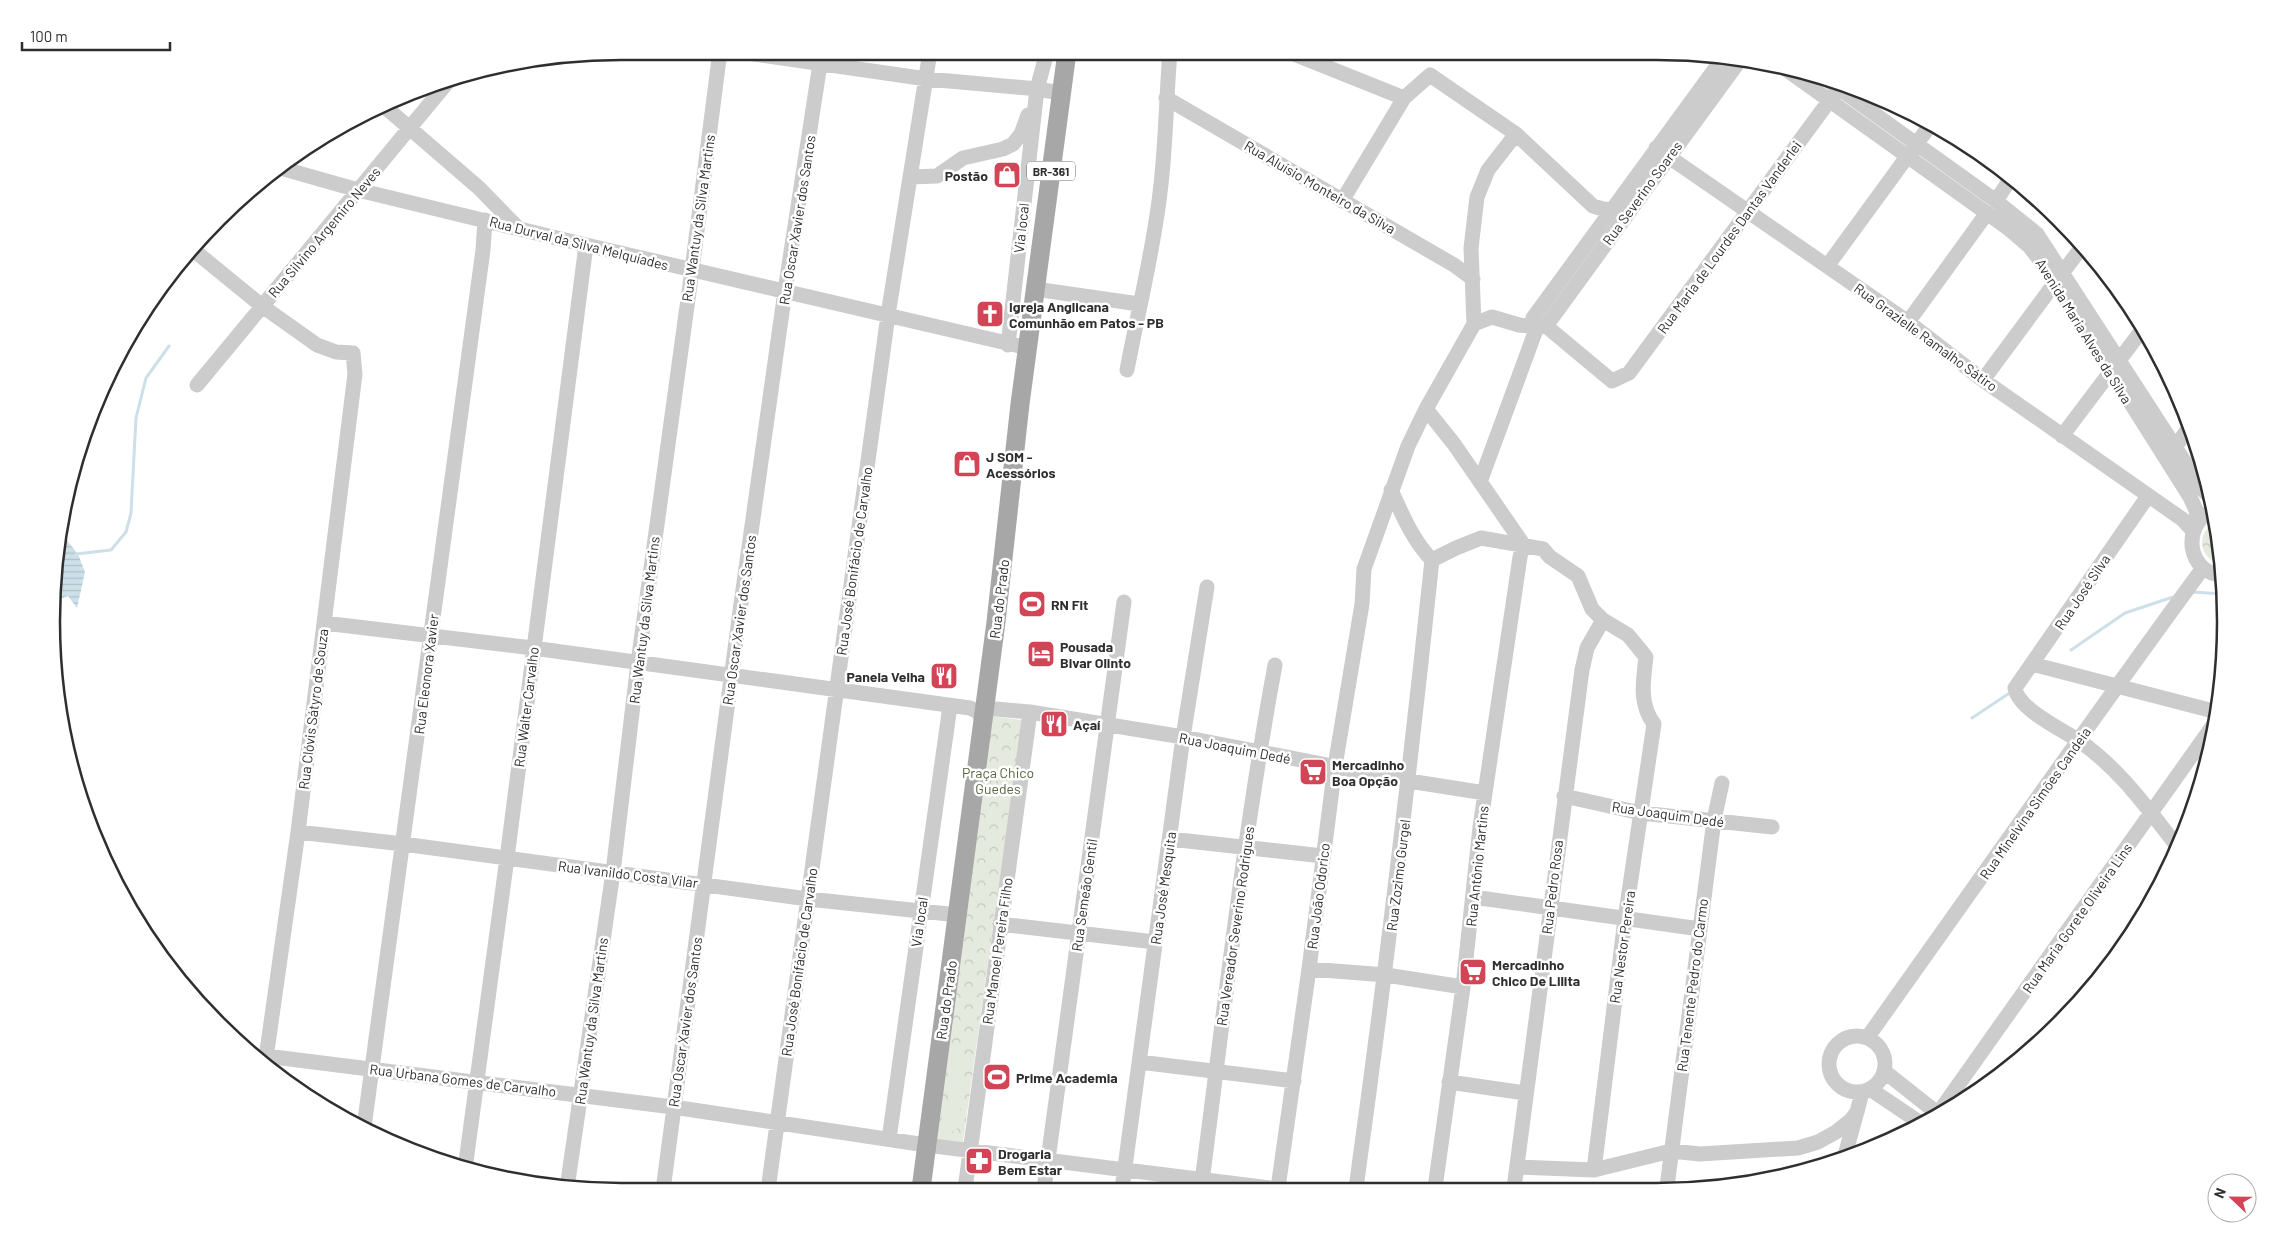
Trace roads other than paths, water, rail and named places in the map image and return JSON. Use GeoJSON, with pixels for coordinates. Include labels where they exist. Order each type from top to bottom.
{"type":"FeatureCollection","features":[{"type":"Feature","properties":{"kind":"main road","name":"Rua do Prado"},"geometry":{"type":"LineString","coordinates":[[926,1145],[958,915],[981,708],[1066,60]]}},
{"type":"Feature","properties":{"kind":"main road","name":"BR-361"},"geometry":{"type":"LineString","coordinates":[[922,1183],[926,1145]]}},
{"type":"Feature","properties":{"kind":"street","name":"Rua Wantuy da Silva Martins"},"geometry":{"type":"LineString","coordinates":[[568,1180],[613,872],[638,663],[719,60]]}},
{"type":"Feature","properties":{"kind":"street","name":"Rua Oscar Xavier dos Santos"},"geometry":{"type":"LineString","coordinates":[[664,1183],[732,675],[786,291],[822,60]]}},
{"type":"Feature","properties":{"kind":"street"},"geometry":{"type":"LineString","coordinates":[[832,60],[927,80],[1037,89],[1061,93]]}},
{"type":"Feature","properties":{"kind":"street","name":"Rua José Bonifácio de Carvalho"},"geometry":{"type":"LineString","coordinates":[[769,1183],[888,315],[929,60]]}},
{"type":"Feature","properties":{"kind":"street","name":"Via local"},"geometry":{"type":"LineString","coordinates":[[1008,345],[1037,89],[1044,60]]}},
{"type":"Feature","properties":{"kind":"street"},"geometry":{"type":"LineString","coordinates":[[1127,370],[1154,237],[1160,194],[1169,60]]}},
{"type":"Feature","properties":{"kind":"street"},"geometry":{"type":"LineString","coordinates":[[1311,60],[1404,98]]}},
{"type":"Feature","properties":{"kind":"street","name":"Rua Severino Soares"},"geometry":{"type":"LineString","coordinates":[[1539,324],[1630,210],[1663,152],[1719,64]]}},
{"type":"Feature","properties":{"kind":"street","name":"Rua Severino Soares"},"geometry":{"type":"LineString","coordinates":[[1539,324],[1612,209],[1663,152],[1735,66]]}},
{"type":"Feature","properties":{"kind":"street"},"geometry":{"type":"LineString","coordinates":[[1342,201],[1404,98],[1430,75],[1516,134],[1593,206],[1603,209],[1630,210]]}},
{"type":"Feature","properties":{"kind":"street","name":"Avenida Maria Alves da Silva"},"geometry":{"type":"LineString","coordinates":[[1798,78],[1987,213],[2029,246],[2043,264],[2059,278]]}},
{"type":"Feature","properties":{"kind":"street"},"geometry":{"type":"LineString","coordinates":[[911,177],[937,176],[963,158],[1003,149],[1013,144],[1021,134],[1037,89]]}},
{"type":"Feature","properties":{"kind":"street","name":"Rua Maria de Lourdes Dantas Vanderlei"},"geometry":{"type":"LineString","coordinates":[[1539,324],[1612,381],[1629,373],[1829,101],[1834,89]]}},
{"type":"Feature","properties":{"kind":"street","name":"Rua Silvino Argemiro Neves"},"geometry":{"type":"LineString","coordinates":[[197,385],[441,90]]}},
{"type":"Feature","properties":{"kind":"street","name":"Avenida Maria Alves da Silva"},"geometry":{"type":"LineString","coordinates":[[1851,96],[1996,201],[2037,234],[2059,278],[2115,367],[2190,497],[2196,510],[2195,528],[2191,544],[2193,553],[2203,568]]}},
{"type":"Feature","properties":{"kind":"street","name":"Rua Aluísio Monteiro da Silva"},"geometry":{"type":"LineString","coordinates":[[1166,98],[1454,264],[1473,279]]}},
{"type":"Feature","properties":{"kind":"street"},"geometry":{"type":"LineString","coordinates":[[390,111],[479,188],[518,228]]}},
{"type":"Feature","properties":{"kind":"street"},"geometry":{"type":"LineString","coordinates":[[1828,265],[1927,130]]}},
{"type":"Feature","properties":{"kind":"street"},"geometry":{"type":"LineString","coordinates":[[1480,482],[1539,324],[1519,326],[1492,317],[1474,324],[1471,248],[1478,198],[1488,170],[1516,134]]}},
{"type":"Feature","properties":{"kind":"street","name":"Rua Grazielle Ramalho Sátiro"},"geometry":{"type":"LineString","coordinates":[[1663,152],[1828,265],[1908,322],[1983,380],[2195,528]]}},
{"type":"Feature","properties":{"kind":"street","name":"Rua Durval da Silva Melquíades"},"geometry":{"type":"LineString","coordinates":[[288,170],[358,190],[586,245],[888,315],[1008,345],[1028,348]]}},
{"type":"Feature","properties":{"kind":"street"},"geometry":{"type":"LineString","coordinates":[[1996,201],[2008,184]]}},
{"type":"Feature","properties":{"kind":"street"},"geometry":{"type":"LineString","coordinates":[[1908,322],[1987,213]]}},
{"type":"Feature","properties":{"kind":"street","name":"Rua Eleonora Xavier"},"geometry":{"type":"LineString","coordinates":[[365,1121],[404,844],[485,220]]}},
{"type":"Feature","properties":{"kind":"street","name":"Rua Walter Carvalho"},"geometry":{"type":"LineString","coordinates":[[466,1161],[586,245]]}},
{"type":"Feature","properties":{"kind":"street"},"geometry":{"type":"LineString","coordinates":[[1983,380],[2078,251]]}},
{"type":"Feature","properties":{"kind":"street"},"geometry":{"type":"LineString","coordinates":[[197,254],[262,306]]}},
{"type":"Feature","properties":{"kind":"street"},"geometry":{"type":"LineString","coordinates":[[1035,290],[1139,304]]}},
{"type":"Feature","properties":{"kind":"street","name":"Rua Clóvis Sátyro de Souza"},"geometry":{"type":"LineString","coordinates":[[262,306],[317,345],[336,352],[353,353],[355,374],[298,832],[266,1056]]}},
{"type":"Feature","properties":{"kind":"street","name":"Rua João Odorico"},"geometry":{"type":"LineString","coordinates":[[1279,1183],[1310,969],[1335,766],[1362,604],[1364,569],[1390,490],[1426,409],[1474,324]]}},
{"type":"Feature","properties":{"kind":"street"},"geometry":{"type":"LineString","coordinates":[[2062,436],[2138,335]]}},
{"type":"Feature","properties":{"kind":"street","name":"Avenida Maria Alves da Silva"},"geometry":{"type":"LineString","coordinates":[[2115,367],[2175,447],[2200,486]]}},
{"type":"Feature","properties":{"kind":"street"},"geometry":{"type":"LineString","coordinates":[[1426,409],[1454,444],[1523,544]]}},
{"type":"Feature","properties":{"kind":"street"},"geometry":{"type":"LineString","coordinates":[[2175,447],[2184,434]]}},
{"type":"Feature","properties":{"kind":"street"},"geometry":{"type":"LineString","coordinates":[[1390,490],[1410,529],[1425,553],[1432,560],[1481,538],[1543,549],[1550,558],[1578,576],[1592,609],[1604,620]]}},
{"type":"Feature","properties":{"kind":"street","name":"Rua José Silva"},"geometry":{"type":"LineString","coordinates":[[2079,741],[2022,703],[2015,688],[2148,496]]}},
{"type":"Feature","properties":{"kind":"street"},"geometry":{"type":"LineString","coordinates":[[2195,528],[2206,514]]}},
{"type":"Feature","properties":{"kind":"street","name":"Rua Antônio Martins"},"geometry":{"type":"LineString","coordinates":[[1436,1183],[1463,987],[1485,793],[1523,544]]}},
{"type":"Feature","properties":{"kind":"street","name":"Rua Zozimo Gurgel"},"geometry":{"type":"LineString","coordinates":[[1357,1183],[1386,975],[1432,560]]}},
{"type":"Feature","properties":{"kind":"street"},"geometry":{"type":"LineString","coordinates":[[2203,568],[2215,574]]}},
{"type":"Feature","properties":{"kind":"street","name":"Rua Minelvina Simões Candeia"},"geometry":{"type":"LineString","coordinates":[[1867,1038],[2079,741],[2115,687],[2203,568]]}},
{"type":"Feature","properties":{"kind":"street","name":"Rua José Mesquita"},"geometry":{"type":"LineString","coordinates":[[1123,1183],[1183,737],[1207,587]]}},
{"type":"Feature","properties":{"kind":"street","name":"Rua Semeão Gentil"},"geometry":{"type":"LineString","coordinates":[[1045,1183],[1124,602]]}},
{"type":"Feature","properties":{"kind":"street","name":"Rua Nestor Pereira"},"geometry":{"type":"LineString","coordinates":[[1594,1170],[1625,919],[1654,724],[1646,713],[1643,704],[1646,657],[1628,636],[1604,620]]}},
{"type":"Feature","properties":{"kind":"street","name":"Rua Pedro Rosa"},"geometry":{"type":"LineString","coordinates":[[1515,1183],[1564,796],[1587,648],[1604,620]]}},
{"type":"Feature","properties":{"kind":"street","name":"Rua Joaquim Dedé"},"geometry":{"type":"LineString","coordinates":[[324,623],[533,648],[950,706],[1030,712],[1183,737],[1409,781],[1485,793]]}},
{"type":"Feature","properties":{"kind":"street"},"geometry":{"type":"LineString","coordinates":[[2032,664],[2209,710]]}},
{"type":"Feature","properties":{"kind":"street","name":"Rua Vereador Severino Rodrigues"},"geometry":{"type":"LineString","coordinates":[[1202,1183],[1215,1072],[1259,752],[1275,665]]}},
{"type":"Feature","properties":{"kind":"street","name":"Via local"},"geometry":{"type":"LineString","coordinates":[[889,1139],[950,706]]}},
{"type":"Feature","properties":{"kind":"street","name":"Rua Manoel Pereira Filho"},"geometry":{"type":"LineString","coordinates":[[966,1183],[1030,712]]}},
{"type":"Feature","properties":{"kind":"street","name":"Rua Maria Gorete Oliveira Lins"},"geometry":{"type":"LineString","coordinates":[[1946,1101],[2205,737]]}},
{"type":"Feature","properties":{"kind":"street"},"geometry":{"type":"LineString","coordinates":[[2079,741],[2116,772],[2172,840]]}},
{"type":"Feature","properties":{"kind":"street","name":"Rua Tenente Pedro do Carmo"},"geometry":{"type":"LineString","coordinates":[[1667,1183],[1714,820],[1722,783]]}},
{"type":"Feature","properties":{"kind":"street","name":"Rua Joaquim Dedé"},"geometry":{"type":"LineString","coordinates":[[1564,796],[1642,813],[1772,827]]}},
{"type":"Feature","properties":{"kind":"street","name":"Rua Ivanildo Costa Vilar"},"geometry":{"type":"LineString","coordinates":[[298,832],[404,844],[808,899],[958,915]]}},
{"type":"Feature","properties":{"kind":"street"},"geometry":{"type":"LineString","coordinates":[[1170,839],[1323,856]]}},
{"type":"Feature","properties":{"kind":"street"},"geometry":{"type":"LineString","coordinates":[[1473,897],[1700,929]]}},
{"type":"Feature","properties":{"kind":"street"},"geometry":{"type":"LineString","coordinates":[[1000,924],[1155,942]]}},
{"type":"Feature","properties":{"kind":"street"},"geometry":{"type":"LineString","coordinates":[[1310,969],[1386,975],[1463,987]]}},
{"type":"Feature","properties":{"kind":"street"},"geometry":{"type":"LineString","coordinates":[[1847,1149],[1857,1112],[1866,1091],[1881,1078],[1885,1063],[1880,1048],[1867,1038],[1851,1036],[1844,1039],[1832,1050],[1829,1066],[1830,1074],[1839,1086],[1846,1091],[1866,1091],[1915,1119]]}},
{"type":"Feature","properties":{"kind":"street","name":"Rua Urbana Gomes de Carvalho"},"geometry":{"type":"LineString","coordinates":[[273,1062],[372,1069],[673,1107],[926,1145],[1048,1159],[1191,1183]]}},
{"type":"Feature","properties":{"kind":"street"},"geometry":{"type":"LineString","coordinates":[[1139,1062],[1294,1081]]}},
{"type":"Feature","properties":{"kind":"street"},"geometry":{"type":"LineString","coordinates":[[1884,1071],[1933,1109]]}},
{"type":"Feature","properties":{"kind":"street"},"geometry":{"type":"LineString","coordinates":[[1450,1082],[1526,1093]]}},
{"type":"Feature","properties":{"kind":"street"},"geometry":{"type":"LineString","coordinates":[[1517,1167],[1594,1170],[1671,1151],[1700,1154],[1798,1148],[1818,1142],[1836,1132],[1857,1112]]}},
{"type":"Feature","properties":{"kind":"waterway"},"geometry":{"type":"LineString","coordinates":[[76,554],[111,550],[126,532],[131,513],[136,418],[146,378],[169,346]]}},
{"type":"Feature","properties":{"kind":"waterway"},"geometry":{"type":"LineString","coordinates":[[2192,592],[2216,594]]}},
{"type":"Feature","properties":{"kind":"waterway"},"geometry":{"type":"LineString","coordinates":[[2071,650],[2125,613],[2173,597]]}},
{"type":"Feature","properties":{"kind":"waterway"},"geometry":{"type":"LineString","coordinates":[[1972,718],[2008,694]]}},
{"type":"Feature","properties":{"kind":"place","name":"Postão"},"geometry":{"type":"Point","coordinates":[1007,175]}},
{"type":"Feature","properties":{"kind":"place","name":"Igreja Anglicana Comunhão em Patos - PB"},"geometry":{"type":"Point","coordinates":[990,314]}},
{"type":"Feature","properties":{"kind":"place","name":"J SOM - Acessórios"},"geometry":{"type":"Point","coordinates":[967,464]}},
{"type":"Feature","properties":{"kind":"place","name":"RN Fit"},"geometry":{"type":"Point","coordinates":[1032,604]}},
{"type":"Feature","properties":{"kind":"place","name":"Pousada Bivar Olinto"},"geometry":{"type":"Point","coordinates":[1041,654]}},
{"type":"Feature","properties":{"kind":"place","name":"Panela Velha"},"geometry":{"type":"Point","coordinates":[944,676]}},
{"type":"Feature","properties":{"kind":"place","name":"Açaí"},"geometry":{"type":"Point","coordinates":[1054,724]}},
{"type":"Feature","properties":{"kind":"place","name":"Mercadinho Boa Opção"},"geometry":{"type":"Point","coordinates":[1313,772]}},
{"type":"Feature","properties":{"kind":"place","name":"Mercadinho Chico De Lilita"},"geometry":{"type":"Point","coordinates":[1473,972]}},
{"type":"Feature","properties":{"kind":"place","name":"Prime Academia"},"geometry":{"type":"Point","coordinates":[997,1077]}},
{"type":"Feature","properties":{"kind":"place","name":"Drogaria Bem Estar"},"geometry":{"type":"Point","coordinates":[979,1161]}},
{"type":"Feature","properties":{"kind":"park label","name":"Praça Chico Guedes"},"geometry":{"type":"Point","coordinates":[998,780]}}]}
